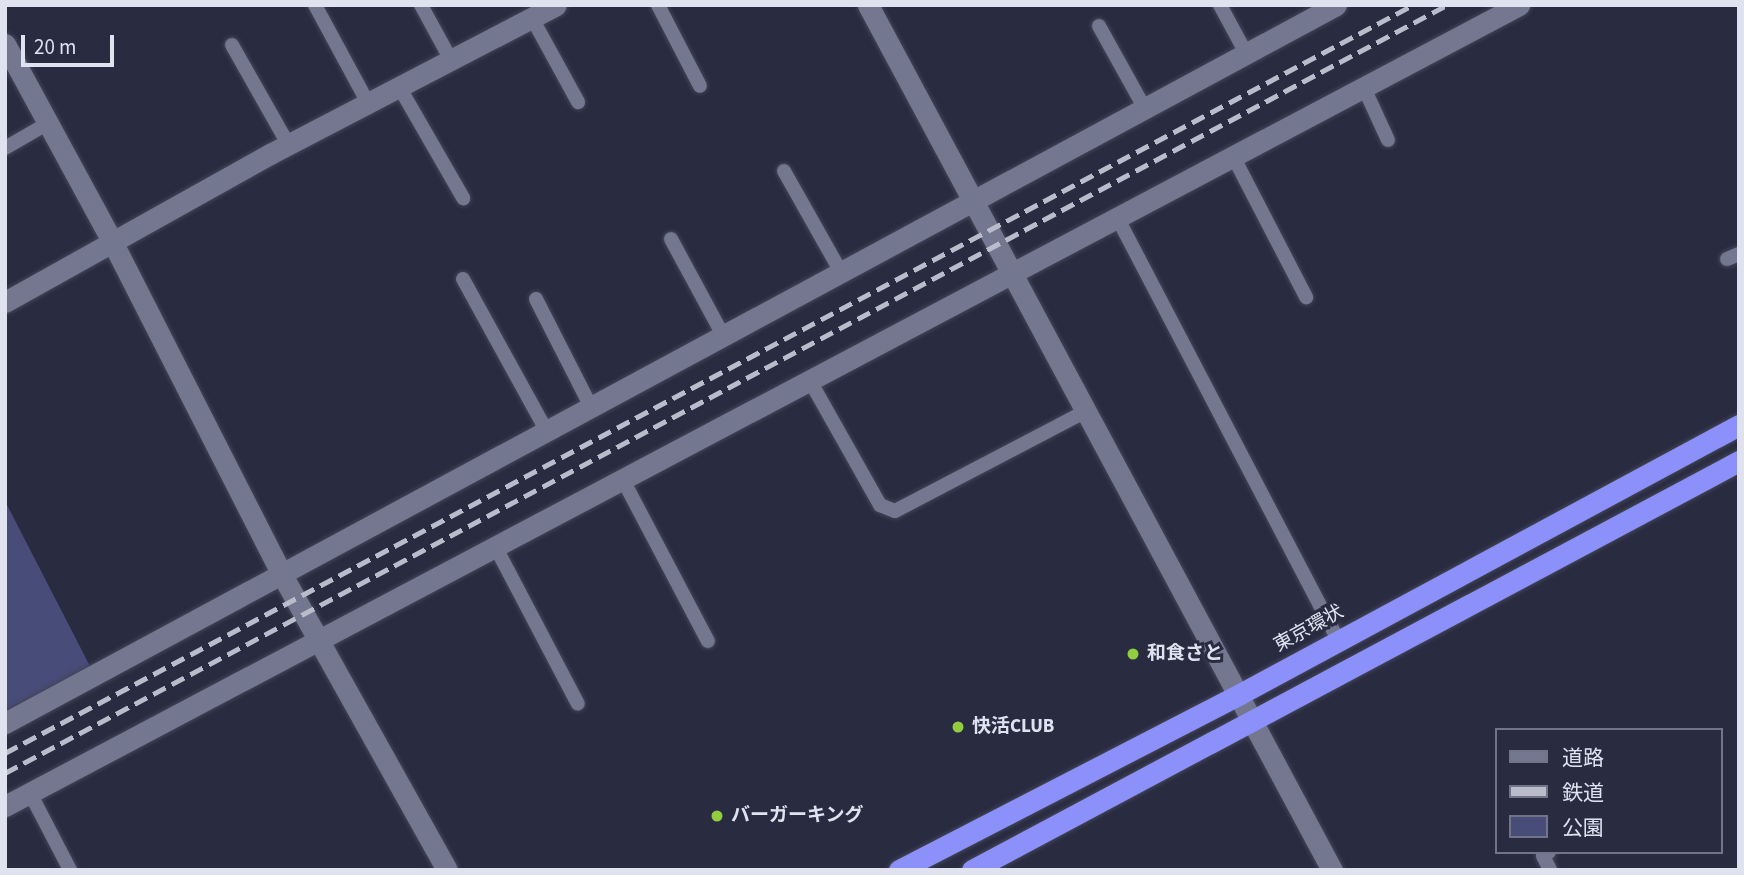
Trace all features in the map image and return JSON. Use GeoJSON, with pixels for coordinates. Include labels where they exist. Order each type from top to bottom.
{"type":"FeatureCollection","features":[{"type":"Feature","properties":{"kind":"highway","name":"東京環状"},"geometry":{"type":"LineString","coordinates":[[899,870],[1240,694],[1739,425]]}},
{"type":"Feature","properties":{"kind":"highway"},"geometry":{"type":"LineString","coordinates":[[972,870],[1739,461]]}},
{"type":"Feature","properties":{"kind":"street"},"geometry":{"type":"LineString","coordinates":[[868,5],[1084,412],[1253,718],[1332,870]]}},
{"type":"Feature","properties":{"kind":"street"},"geometry":{"type":"LineString","coordinates":[[5,723],[590,405],[975,203],[1336,5]]}},
{"type":"Feature","properties":{"kind":"street"},"geometry":{"type":"LineString","coordinates":[[5,806],[809,379],[1365,90],[1519,5]]}},
{"type":"Feature","properties":{"kind":"street"},"geometry":{"type":"LineString","coordinates":[[5,302],[114,245],[288,145],[368,103],[401,90],[543,10]]}},
{"type":"Feature","properties":{"kind":"street"},"geometry":{"type":"LineString","coordinates":[[5,44],[50,122],[281,573],[447,870]]}},
{"type":"Feature","properties":{"kind":"lane"},"geometry":{"type":"LineString","coordinates":[[316,5],[368,103]]}},
{"type":"Feature","properties":{"kind":"lane"},"geometry":{"type":"LineString","coordinates":[[421,5],[451,60]]}},
{"type":"Feature","properties":{"kind":"lane"},"geometry":{"type":"LineString","coordinates":[[658,5],[700,86]]}},
{"type":"Feature","properties":{"kind":"lane"},"geometry":{"type":"LineString","coordinates":[[1220,5],[1247,55]]}},
{"type":"Feature","properties":{"kind":"lane"},"geometry":{"type":"LineString","coordinates":[[543,10],[578,102]]}},
{"type":"Feature","properties":{"kind":"lane"},"geometry":{"type":"LineString","coordinates":[[1099,26],[1145,109]]}},
{"type":"Feature","properties":{"kind":"lane"},"geometry":{"type":"LineString","coordinates":[[232,45],[288,145]]}},
{"type":"Feature","properties":{"kind":"lane"},"geometry":{"type":"LineString","coordinates":[[401,90],[463,198]]}},
{"type":"Feature","properties":{"kind":"lane"},"geometry":{"type":"LineString","coordinates":[[1365,90],[1388,140]]}},
{"type":"Feature","properties":{"kind":"lane"},"geometry":{"type":"LineString","coordinates":[[5,148],[50,122]]}},
{"type":"Feature","properties":{"kind":"lane"},"geometry":{"type":"LineString","coordinates":[[1234,158],[1306,298]]}},
{"type":"Feature","properties":{"kind":"lane"},"geometry":{"type":"LineString","coordinates":[[784,172],[841,272]]}},
{"type":"Feature","properties":{"kind":"lane"},"geometry":{"type":"LineString","coordinates":[[1118,219],[1338,639]]}},
{"type":"Feature","properties":{"kind":"lane"},"geometry":{"type":"LineString","coordinates":[[671,239],[723,335]]}},
{"type":"Feature","properties":{"kind":"lane"},"geometry":{"type":"LineString","coordinates":[[463,279],[546,430]]}},
{"type":"Feature","properties":{"kind":"lane"},"geometry":{"type":"LineString","coordinates":[[536,299],[590,405]]}},
{"type":"Feature","properties":{"kind":"lane"},"geometry":{"type":"LineString","coordinates":[[809,379],[880,505],[895,511],[1084,412]]}},
{"type":"Feature","properties":{"kind":"lane"},"geometry":{"type":"LineString","coordinates":[[623,480],[708,642]]}},
{"type":"Feature","properties":{"kind":"lane"},"geometry":{"type":"LineString","coordinates":[[495,546],[578,704]]}},
{"type":"Feature","properties":{"kind":"lane"},"geometry":{"type":"LineString","coordinates":[[30,793],[70,870]]}},
{"type":"Feature","properties":{"kind":"lane"},"geometry":{"type":"LineString","coordinates":[[1546,854],[1543,856],[1550,870]]}},
{"type":"Feature","properties":{"kind":"green space"},"geometry":{"type":"Polygon","coordinates":[[[5,501],[93,672],[5,718],[5,501]]]}},
{"type":"Feature","properties":{"kind":"railway"},"geometry":{"type":"LineString","coordinates":[[5,753],[1413,5]]}},
{"type":"Feature","properties":{"kind":"railway"},"geometry":{"type":"LineString","coordinates":[[5,773],[1447,5]]}},
{"type":"Feature","properties":{"kind":"place","name":"和食さと"},"geometry":{"type":"Point","coordinates":[1133,654]}},
{"type":"Feature","properties":{"kind":"place","name":"快活CLUB"},"geometry":{"type":"Point","coordinates":[958,727]}},
{"type":"Feature","properties":{"kind":"place","name":"バーガーキング"},"geometry":{"type":"Point","coordinates":[717,816]}}]}
